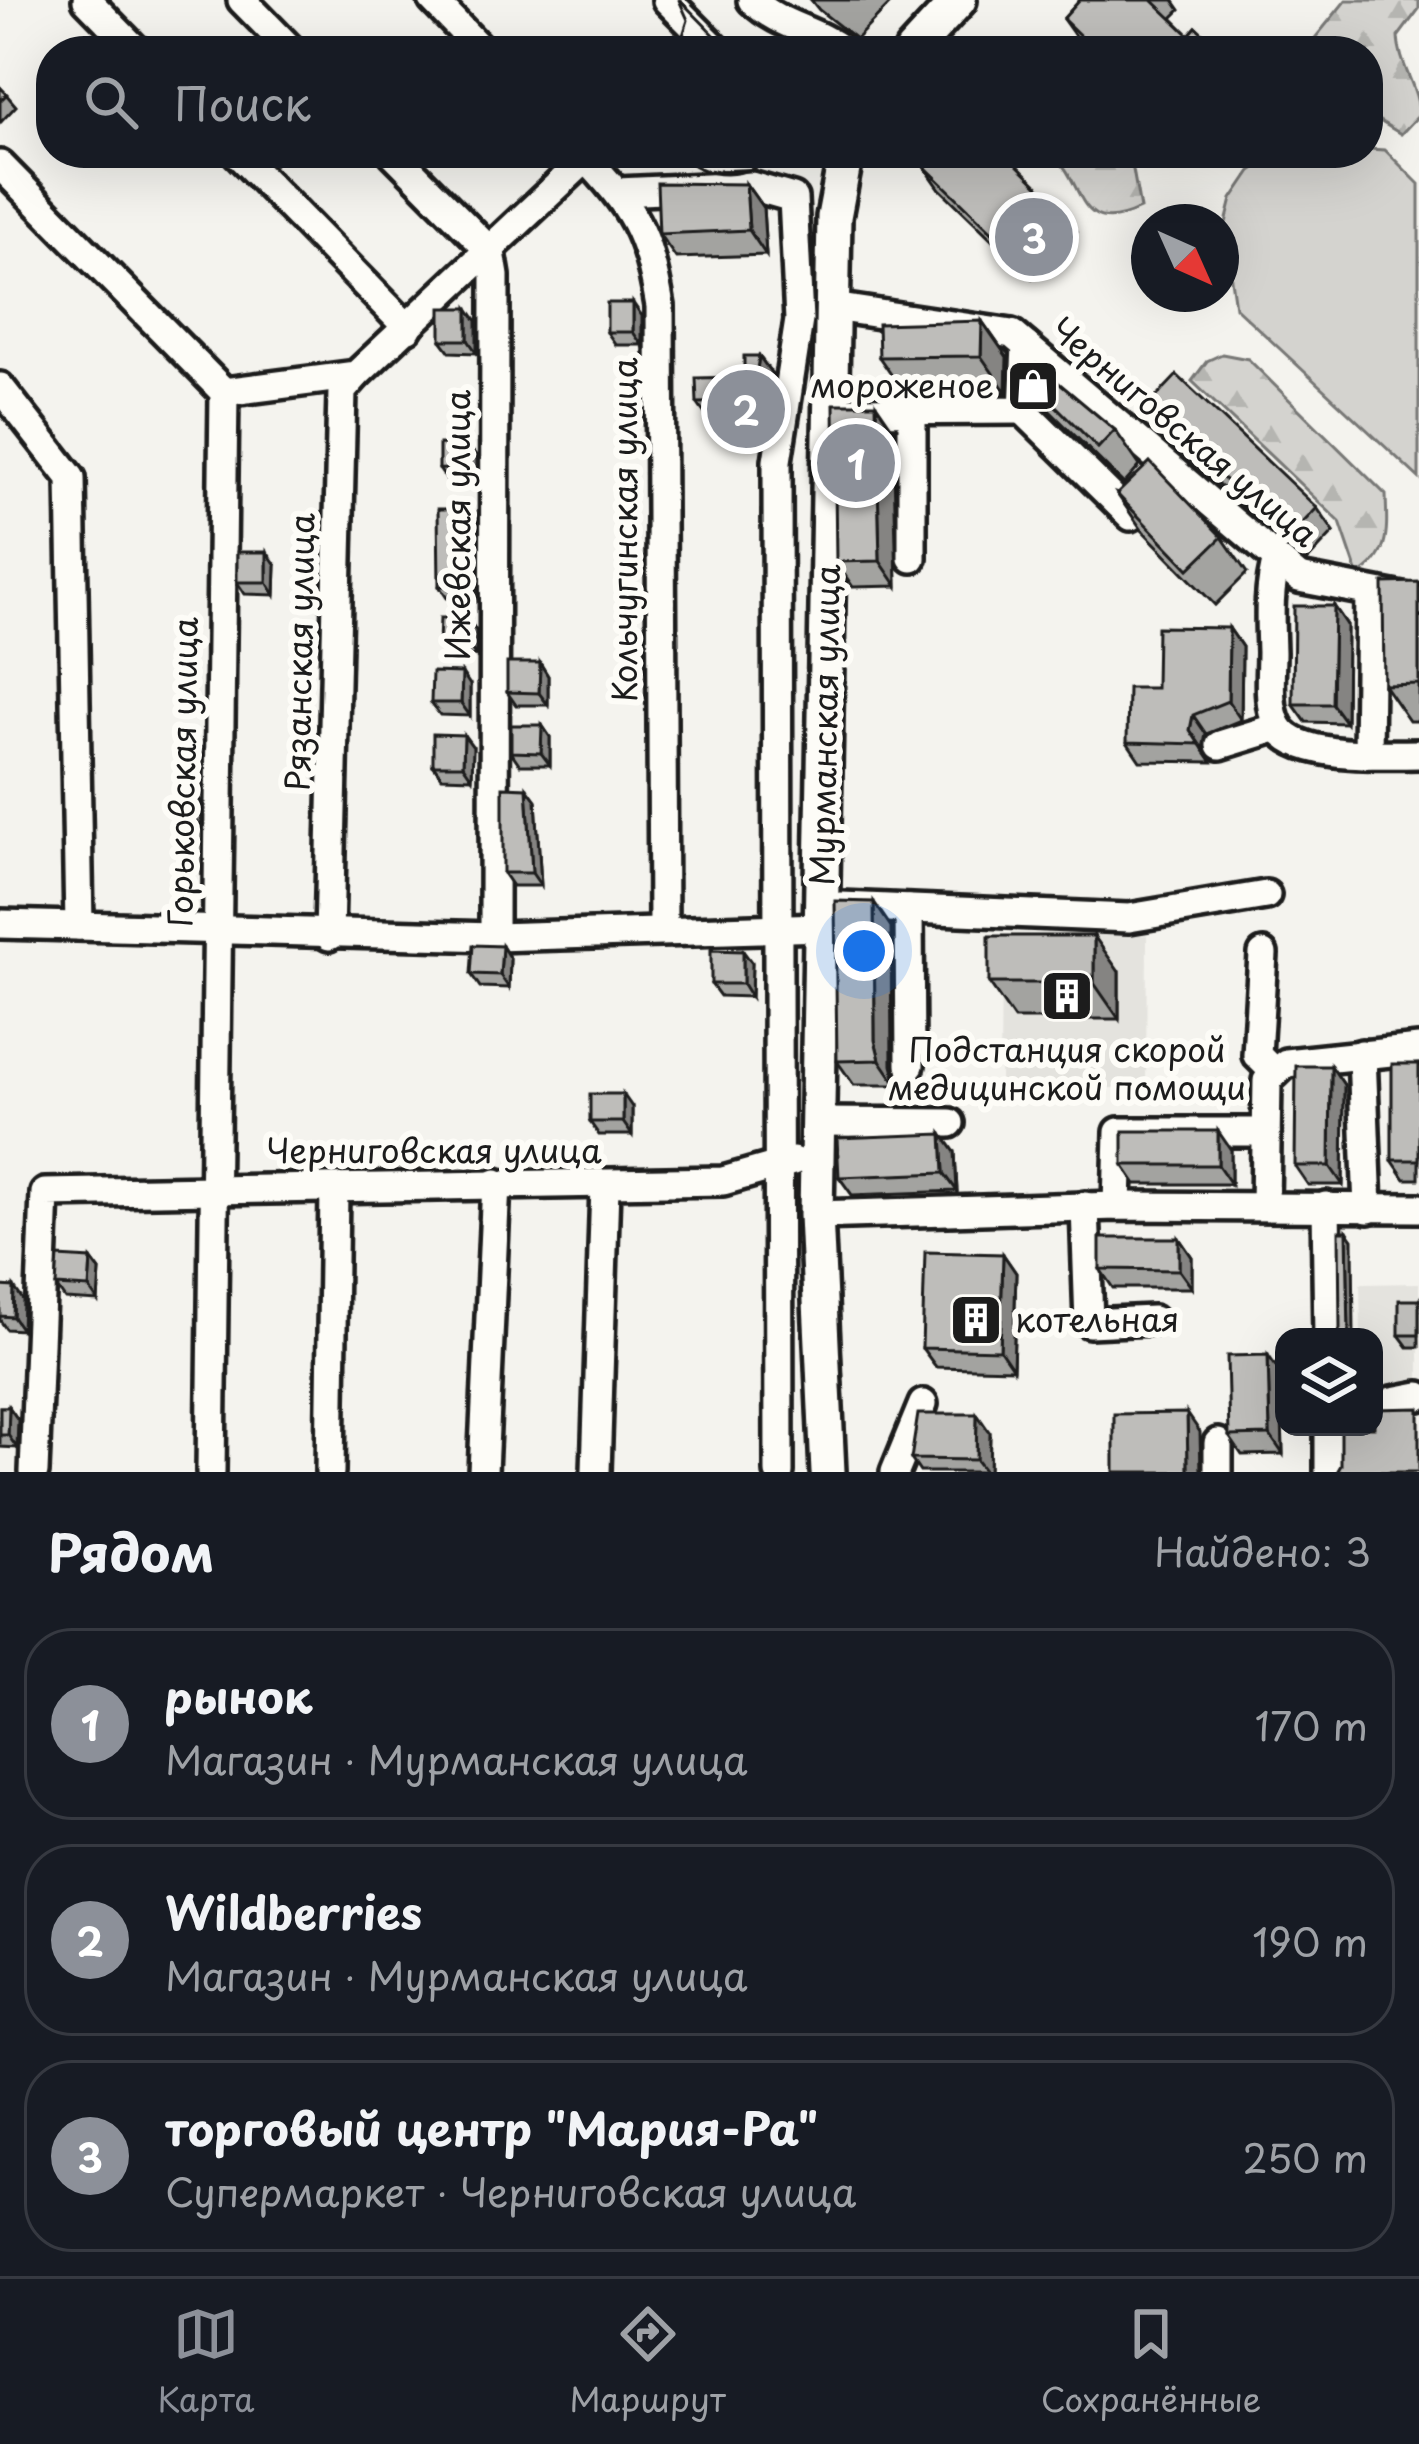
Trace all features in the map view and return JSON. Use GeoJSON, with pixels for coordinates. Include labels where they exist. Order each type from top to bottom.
{"type":"FeatureCollection","features":[{"type":"Feature","properties":{"kind":"main road"},"geometry":{"type":"LineString","coordinates":[[926,36],[959,0]]}},
{"type":"Feature","properties":{"kind":"main road","name":"Мурманская улица"},"geometry":{"type":"LineString","coordinates":[[828,1472],[816,1215],[834,217],[843,168]]}},
{"type":"Feature","properties":{"kind":"street"},"geometry":{"type":"LineString","coordinates":[[87,0],[122,36]]}},
{"type":"Feature","properties":{"kind":"street"},"geometry":{"type":"LineString","coordinates":[[242,0],[277,36]]}},
{"type":"Feature","properties":{"kind":"street"},"geometry":{"type":"LineString","coordinates":[[433,0],[468,36]]}},
{"type":"Feature","properties":{"kind":"street"},"geometry":{"type":"LineString","coordinates":[[668,0],[703,36]]}},
{"type":"Feature","properties":{"kind":"street"},"geometry":{"type":"LineString","coordinates":[[752,0],[797,29],[824,36]]}},
{"type":"Feature","properties":{"kind":"street"},"geometry":{"type":"LineString","coordinates":[[797,29],[804,0]]}},
{"type":"Feature","properties":{"kind":"street"},"geometry":{"type":"LineString","coordinates":[[0,165],[224,392],[356,375],[490,252],[572,168]]}},
{"type":"Feature","properties":{"kind":"street"},"geometry":{"type":"LineString","coordinates":[[252,168],[408,328]]}},
{"type":"Feature","properties":{"kind":"street"},"geometry":{"type":"LineString","coordinates":[[408,168],[490,252]]}},
{"type":"Feature","properties":{"kind":"street","name":"Кольчугинская улица"},"geometry":{"type":"LineString","coordinates":[[598,168],[648,240],[660,306],[663,931]]}},
{"type":"Feature","properties":{"kind":"street"},"geometry":{"type":"LineString","coordinates":[[618,192],[751,186],[793,198],[799,320],[777,461],[779,1472]]}},
{"type":"Feature","properties":{"kind":"street","name":"Ижевская улица"},"geometry":{"type":"LineString","coordinates":[[490,252],[494,937]]}},
{"type":"Feature","properties":{"kind":"street","name":"Черниговская улица"},"geometry":{"type":"LineString","coordinates":[[832,308],[1012,334],[1299,578],[1419,601]]}},
{"type":"Feature","properties":{"kind":"street"},"geometry":{"type":"LineString","coordinates":[[1023,410],[1026,346]]}},
{"type":"Feature","properties":{"kind":"street","name":"Рязанская улица"},"geometry":{"type":"LineString","coordinates":[[329,936],[342,391],[356,375]]}},
{"type":"Feature","properties":{"kind":"street"},"geometry":{"type":"LineString","coordinates":[[0,387],[71,478],[79,926]]}},
{"type":"Feature","properties":{"kind":"street","name":"Горьковская улица"},"geometry":{"type":"LineString","coordinates":[[211,1472],[224,392]]}},
{"type":"Feature","properties":{"kind":"street"},"geometry":{"type":"LineString","coordinates":[[911,410],[912,558]]}},
{"type":"Feature","properties":{"kind":"street"},"geometry":{"type":"LineString","coordinates":[[831,411],[1023,410],[1131,516],[1176,472]]}},
{"type":"Feature","properties":{"kind":"street"},"geometry":{"type":"LineString","coordinates":[[1277,560],[1270,584],[1271,699],[1278,727],[1295,742],[1368,754],[1419,754]]}},
{"type":"Feature","properties":{"kind":"street"},"geometry":{"type":"LineString","coordinates":[[1368,754],[1370,593]]}},
{"type":"Feature","properties":{"kind":"street"},"geometry":{"type":"LineString","coordinates":[[1220,745],[1278,727]]}},
{"type":"Feature","properties":{"kind":"street"},"geometry":{"type":"LineString","coordinates":[[0,924],[494,937],[777,928],[822,916],[909,909],[1129,918],[1266,895]]}},
{"type":"Feature","properties":{"kind":"street"},"geometry":{"type":"LineString","coordinates":[[909,909],[910,1065]]}},
{"type":"Feature","properties":{"kind":"street"},"geometry":{"type":"LineString","coordinates":[[1263,954],[1257,1055],[1275,1073]]}},
{"type":"Feature","properties":{"kind":"street"},"geometry":{"type":"LineString","coordinates":[[1265,1206],[1267,1081],[1286,1063],[1419,1049]]}},
{"type":"Feature","properties":{"kind":"street"},"geometry":{"type":"LineString","coordinates":[[1362,1054],[1368,1209]]}},
{"type":"Feature","properties":{"kind":"street"},"geometry":{"type":"LineString","coordinates":[[819,1135],[950,1123]]}},
{"type":"Feature","properties":{"kind":"street"},"geometry":{"type":"LineString","coordinates":[[1117,1205],[1119,1132],[1265,1132]]}},
{"type":"Feature","properties":{"kind":"street","name":"Черниговская улица"},"geometry":{"type":"LineString","coordinates":[[34,1472],[45,1193],[723,1181],[781,1167],[819,1135]]}},
{"type":"Feature","properties":{"kind":"street"},"geometry":{"type":"LineString","coordinates":[[483,1472],[496,1183]]}},
{"type":"Feature","properties":{"kind":"street"},"geometry":{"type":"LineString","coordinates":[[596,1472],[605,1186]]}},
{"type":"Feature","properties":{"kind":"street"},"geometry":{"type":"LineString","coordinates":[[330,1472],[334,1190]]}},
{"type":"Feature","properties":{"kind":"street"},"geometry":{"type":"LineString","coordinates":[[816,1215],[1117,1205],[1419,1208]]}},
{"type":"Feature","properties":{"kind":"street"},"geometry":{"type":"LineString","coordinates":[[1326,1206],[1328,1328]]}},
{"type":"Feature","properties":{"kind":"street"},"geometry":{"type":"LineString","coordinates":[[1085,1207],[1089,1324],[1153,1320]]}},
{"type":"Feature","properties":{"kind":"street"},"geometry":{"type":"LineString","coordinates":[[895,1472],[923,1404]]}},
{"type":"Feature","properties":{"kind":"street"},"geometry":{"type":"LineString","coordinates":[[1329,1436],[1329,1472]]}},
{"type":"Feature","properties":{"kind":"street"},"geometry":{"type":"LineString","coordinates":[[1218,1443],[1218,1472]]}},
{"type":"Feature","properties":{"kind":"shaded area"},"geometry":{"type":"Polygon","coordinates":[[[1001,934],[1147,935],[1146,1088],[1000,1088],[1001,934]]]}},
{"type":"Feature","properties":{"kind":"shaded area"},"geometry":{"type":"Polygon","coordinates":[[[1419,1283],[1419,1472],[1383,1436],[1383,1328],[1361,1328],[1360,1284],[1419,1283]]]}},
{"type":"Feature","properties":{"kind":"green space"},"geometry":{"type":"Polygon","coordinates":[[[1346,0],[1419,0],[1419,9],[1398,37],[1419,115],[1401,134],[1383,123],[1383,36],[1317,36],[1346,0]]]}},
{"type":"Feature","properties":{"kind":"green space"},"geometry":{"type":"Polygon","coordinates":[[[1383,150],[1419,184],[1419,478],[1239,311],[1239,204],[1231,204],[1256,168],[1383,168],[1383,150]]]}},
{"type":"Feature","properties":{"kind":"green space"},"geometry":{"type":"Polygon","coordinates":[[[1064,168],[1133,168],[1139,204],[1131,204],[1131,212],[1103,217],[1084,202],[1064,168]]]}},
{"type":"Feature","properties":{"kind":"green space"},"geometry":{"type":"Polygon","coordinates":[[[1222,354],[1248,359],[1386,495],[1382,550],[1369,568],[1358,575],[1340,522],[1192,381],[1207,361],[1222,354]]]}},
{"type":"Feature","properties":{"kind":"building"},"geometry":{"type":"Polygon","coordinates":[[[1080,0],[1152,0],[1189,35],[1196,27],[1206,36],[1081,36],[1063,19],[1080,0]]]}},
{"type":"Feature","properties":{"kind":"building"},"geometry":{"type":"Polygon","coordinates":[[[926,168],[1020,168],[1060,207],[1014,253],[926,168]]]}},
{"type":"Feature","properties":{"kind":"building"},"geometry":{"type":"Polygon","coordinates":[[[657,183],[746,184],[749,230],[659,234],[657,183]]]}},
{"type":"Feature","properties":{"kind":"building"},"geometry":{"type":"Polygon","coordinates":[[[607,303],[633,303],[633,332],[607,332],[607,303]]]}},
{"type":"Feature","properties":{"kind":"building"},"geometry":{"type":"Polygon","coordinates":[[[441,308],[468,308],[468,340],[441,340],[441,308]]]}},
{"type":"Feature","properties":{"kind":"building"},"geometry":{"type":"Polygon","coordinates":[[[982,321],[981,356],[879,357],[878,324],[982,321]]]}},
{"type":"Feature","properties":{"kind":"building"},"geometry":{"type":"Polygon","coordinates":[[[744,356],[759,356],[752,402],[697,403],[696,378],[744,377],[744,356]]]}},
{"type":"Feature","properties":{"kind":"building"},"geometry":{"type":"Polygon","coordinates":[[[1036,364],[1115,430],[1098,448],[1025,375],[1036,364]]]}},
{"type":"Feature","properties":{"kind":"building"},"geometry":{"type":"Polygon","coordinates":[[[1177,375],[1317,508],[1290,536],[1144,410],[1177,375]]]}},
{"type":"Feature","properties":{"kind":"building"},"geometry":{"type":"Polygon","coordinates":[[[834,404],[876,404],[880,561],[836,562],[834,404]]]}},
{"type":"Feature","properties":{"kind":"building"},"geometry":{"type":"Polygon","coordinates":[[[439,444],[468,445],[468,470],[439,469],[439,444]]]}},
{"type":"Feature","properties":{"kind":"building"},"geometry":{"type":"Polygon","coordinates":[[[1150,462],[1222,537],[1189,569],[1117,494],[1150,462]]]}},
{"type":"Feature","properties":{"kind":"building"},"geometry":{"type":"Polygon","coordinates":[[[438,509],[468,509],[466,586],[439,586],[438,509]]]}},
{"type":"Feature","properties":{"kind":"building"},"geometry":{"type":"Polygon","coordinates":[[[237,552],[267,552],[267,582],[237,582],[237,552]]]}},
{"type":"Feature","properties":{"kind":"building"},"geometry":{"type":"Polygon","coordinates":[[[1419,582],[1419,684],[1384,685],[1383,583],[1419,582]]]}},
{"type":"Feature","properties":{"kind":"building"},"geometry":{"type":"Polygon","coordinates":[[[1294,606],[1334,606],[1332,704],[1293,704],[1294,606]]]}},
{"type":"Feature","properties":{"kind":"building"},"geometry":{"type":"Polygon","coordinates":[[[440,618],[468,618],[468,644],[439,643],[440,618]]]}},
{"type":"Feature","properties":{"kind":"building"},"geometry":{"type":"Polygon","coordinates":[[[1157,627],[1229,628],[1228,701],[1193,715],[1190,730],[1199,744],[1127,742],[1128,688],[1156,688],[1157,627]]]}},
{"type":"Feature","properties":{"kind":"building"},"geometry":{"type":"Polygon","coordinates":[[[507,663],[540,663],[539,693],[507,692],[507,663]]]}},
{"type":"Feature","properties":{"kind":"building"},"geometry":{"type":"Polygon","coordinates":[[[432,672],[462,673],[461,703],[431,703],[432,672]]]}},
{"type":"Feature","properties":{"kind":"building"},"geometry":{"type":"Polygon","coordinates":[[[511,725],[542,725],[541,753],[511,752],[511,725]]]}},
{"type":"Feature","properties":{"kind":"building"},"geometry":{"type":"Polygon","coordinates":[[[433,734],[464,735],[463,765],[433,765],[433,734]]]}},
{"type":"Feature","properties":{"kind":"building"},"geometry":{"type":"Polygon","coordinates":[[[503,787],[527,788],[532,873],[503,873],[503,787]]]}},
{"type":"Feature","properties":{"kind":"building"},"geometry":{"type":"Polygon","coordinates":[[[176,789],[192,789],[192,815],[175,814],[176,789]]]}},
{"type":"Feature","properties":{"kind":"building"},"geometry":{"type":"Polygon","coordinates":[[[835,901],[874,902],[875,1040],[880,1060],[837,1061],[835,901]]]}},
{"type":"Feature","properties":{"kind":"building"},"geometry":{"type":"Polygon","coordinates":[[[989,936],[1094,936],[1094,983],[989,983],[989,936]]]}},
{"type":"Feature","properties":{"kind":"building"},"geometry":{"type":"Polygon","coordinates":[[[473,945],[502,946],[500,975],[471,974],[473,945]]]}},
{"type":"Feature","properties":{"kind":"building"},"geometry":{"type":"Polygon","coordinates":[[[711,950],[743,951],[743,984],[711,984],[711,950]]]}},
{"type":"Feature","properties":{"kind":"building"},"geometry":{"type":"Polygon","coordinates":[[[1392,1064],[1419,1064],[1419,1160],[1392,1160],[1392,1064]]]}},
{"type":"Feature","properties":{"kind":"building"},"geometry":{"type":"Polygon","coordinates":[[[1296,1066],[1331,1066],[1330,1166],[1295,1166],[1296,1066]]]}},
{"type":"Feature","properties":{"kind":"building"},"geometry":{"type":"Polygon","coordinates":[[[590,1094],[623,1094],[623,1122],[590,1122],[590,1094]]]}},
{"type":"Feature","properties":{"kind":"building"},"geometry":{"type":"Polygon","coordinates":[[[1123,1131],[1218,1131],[1218,1165],[1123,1165],[1123,1131]]]}},
{"type":"Feature","properties":{"kind":"building"},"geometry":{"type":"Polygon","coordinates":[[[942,1134],[944,1173],[839,1177],[837,1138],[942,1134]]]}},
{"type":"Feature","properties":{"kind":"building"},"geometry":{"type":"Polygon","coordinates":[[[1339,1231],[1347,1231],[1349,1328],[1340,1328],[1339,1231]]]}},
{"type":"Feature","properties":{"kind":"building"},"geometry":{"type":"Polygon","coordinates":[[[1100,1238],[1179,1238],[1179,1270],[1100,1269],[1100,1238]]]}},
{"type":"Feature","properties":{"kind":"building","name":"котельная"},"geometry":{"type":"Polygon","coordinates":[[[925,1252],[1003,1254],[1000,1350],[922,1348],[925,1252]]]}},
{"type":"Feature","properties":{"kind":"building"},"geometry":{"type":"Polygon","coordinates":[[[58,1257],[91,1259],[89,1288],[56,1286],[58,1257]]]}},
{"type":"Feature","properties":{"kind":"building"},"geometry":{"type":"Polygon","coordinates":[[[0,1286],[14,1287],[13,1317],[0,1316],[0,1286]]]}},
{"type":"Feature","properties":{"kind":"building"},"geometry":{"type":"Polygon","coordinates":[[[1399,1300],[1419,1300],[1419,1335],[1399,1335],[1399,1300]]]}},
{"type":"Feature","properties":{"kind":"building"},"geometry":{"type":"Polygon","coordinates":[[[1268,1355],[1270,1435],[1229,1436],[1227,1356],[1268,1355]]]}},
{"type":"Feature","properties":{"kind":"building"},"geometry":{"type":"Polygon","coordinates":[[[0,1407],[9,1407],[8,1435],[0,1435],[0,1407]]]}},
{"type":"Feature","properties":{"kind":"building"},"geometry":{"type":"Polygon","coordinates":[[[1419,1408],[1419,1472],[1337,1472],[1341,1436],[1383,1436],[1383,1409],[1419,1408]]]}},
{"type":"Feature","properties":{"kind":"building"},"geometry":{"type":"Polygon","coordinates":[[[1187,1413],[1188,1472],[1114,1472],[1114,1414],[1187,1413]]]}},
{"type":"Feature","properties":{"kind":"building"},"geometry":{"type":"Polygon","coordinates":[[[918,1414],[977,1414],[976,1460],[911,1459],[918,1414]]]}},
{"type":"Feature","properties":{"kind":"tram line"},"geometry":{"type":"LineString","coordinates":[[679,0],[688,20],[683,36]]}},
{"type":"Feature","properties":{"kind":"tram line"},"geometry":{"type":"LineString","coordinates":[[680,0],[715,36]]}},
{"type":"Feature","properties":{"kind":"tram line"},"geometry":{"type":"LineString","coordinates":[[699,168],[727,174],[752,168]]}},
{"type":"Feature","properties":{"kind":"place","name":"торговый центр \"Мария-Ра\""},"geometry":{"type":"Point","coordinates":[1034,237]}},
{"type":"Feature","properties":{"kind":"place","name":"мороженое"},"geometry":{"type":"Point","coordinates":[1033,386]}},
{"type":"Feature","properties":{"kind":"place","name":"Wildberries"},"geometry":{"type":"Point","coordinates":[746,409]}},
{"type":"Feature","properties":{"kind":"place","name":"рынок"},"geometry":{"type":"Point","coordinates":[856,463]}},
{"type":"Feature","properties":{"kind":"place","name":"Подстанция скорой медицинской помощи"},"geometry":{"type":"Point","coordinates":[1067,996]}},
{"type":"Feature","properties":{"kind":"place","name":"котельная"},"geometry":{"type":"Point","coordinates":[976,1320]}}]}
